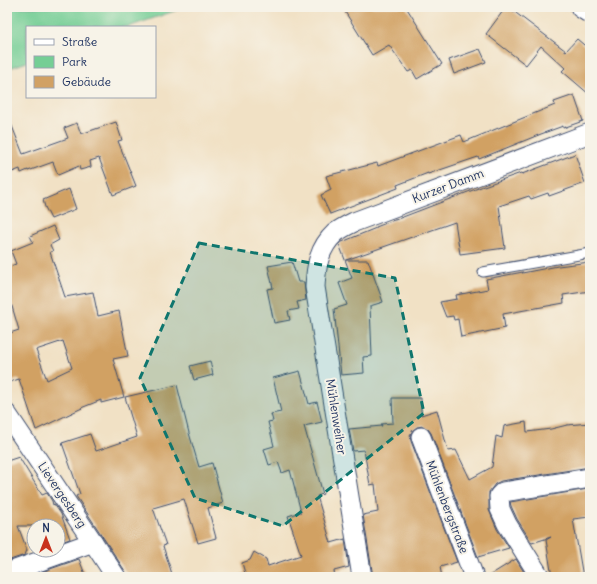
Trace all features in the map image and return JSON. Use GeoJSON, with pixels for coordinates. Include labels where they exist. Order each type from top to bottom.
{"type":"FeatureCollection","features":[{"type":"Feature","properties":{"kind":"main road"},"geometry":{"type":"LineString","coordinates":[[582,7],[590,12]]}},
{"type":"Feature","properties":{"kind":"street","name":"Kurzer Damm"},"geometry":{"type":"LineString","coordinates":[[319,258],[326,244],[336,233],[354,222],[590,133]]}},
{"type":"Feature","properties":{"kind":"street","name":"Mühlenweiher"},"geometry":{"type":"LineString","coordinates":[[319,258],[316,270],[315,287],[362,577]]}},
{"type":"Feature","properties":{"kind":"street","name":"Lievergesberg"},"geometry":{"type":"LineString","coordinates":[[9,421],[116,577]]}},
{"type":"Feature","properties":{"kind":"street","name":"Mühlenbergstraße"},"geometry":{"type":"LineString","coordinates":[[421,437],[474,577]]}},
{"type":"Feature","properties":{"kind":"street"},"geometry":{"type":"LineString","coordinates":[[540,577],[506,524],[500,509],[499,496],[502,492],[590,478]]}},
{"type":"Feature","properties":{"kind":"street"},"geometry":{"type":"LineString","coordinates":[[7,573],[93,542]]}},
{"type":"Feature","properties":{"kind":"lane"},"geometry":{"type":"LineString","coordinates":[[483,272],[590,253]]}},
{"type":"Feature","properties":{"kind":"highlighted area"},"geometry":{"type":"Polygon","coordinates":[[[199,243],[395,278],[424,413],[283,526],[195,498],[140,378],[199,243]]]}},
{"type":"Feature","properties":{"kind":"green space"},"geometry":{"type":"Polygon","coordinates":[[[7,7],[186,7],[131,26],[26,26],[26,62],[7,69],[7,7]]]}},
{"type":"Feature","properties":{"kind":"building"},"geometry":{"type":"Polygon","coordinates":[[[342,7],[406,7],[442,64],[417,79],[412,70],[408,72],[389,45],[372,55],[342,7]]]}},
{"type":"Feature","properties":{"kind":"building"},"geometry":{"type":"Polygon","coordinates":[[[506,7],[566,51],[577,39],[590,50],[590,95],[562,71],[565,68],[541,46],[526,65],[486,34],[506,7]]]}},
{"type":"Feature","properties":{"kind":"building"},"geometry":{"type":"Polygon","coordinates":[[[480,49],[486,62],[454,74],[449,60],[480,49]]]}},
{"type":"Feature","properties":{"kind":"building"},"geometry":{"type":"Polygon","coordinates":[[[574,95],[583,121],[541,134],[479,159],[478,157],[428,173],[397,185],[398,188],[330,214],[321,195],[331,190],[326,176],[377,163],[378,166],[461,135],[464,142],[555,105],[554,102],[574,95]]]}},
{"type":"Feature","properties":{"kind":"building"},"geometry":{"type":"Polygon","coordinates":[[[7,116],[23,154],[68,138],[64,128],[77,123],[81,134],[116,122],[122,140],[118,141],[136,186],[113,195],[99,158],[90,161],[91,167],[80,170],[79,166],[58,175],[53,162],[21,173],[20,169],[7,174],[7,116]]]}},
{"type":"Feature","properties":{"kind":"building"},"geometry":{"type":"Polygon","coordinates":[[[575,154],[585,183],[549,196],[548,193],[531,199],[529,196],[499,206],[505,248],[460,254],[455,222],[346,260],[368,260],[383,302],[370,306],[372,356],[363,357],[364,373],[341,375],[334,309],[347,305],[339,283],[352,278],[339,244],[394,220],[575,154]]]}},
{"type":"Feature","properties":{"kind":"building"},"geometry":{"type":"Polygon","coordinates":[[[69,189],[76,209],[51,219],[43,200],[69,189]]]}},
{"type":"Feature","properties":{"kind":"building"},"geometry":{"type":"Polygon","coordinates":[[[53,226],[59,240],[50,245],[53,251],[50,252],[65,297],[93,292],[98,316],[119,311],[128,356],[113,359],[124,397],[101,403],[101,400],[36,430],[19,379],[7,383],[7,334],[19,330],[11,303],[7,305],[7,267],[16,264],[11,251],[33,242],[30,236],[53,226]],[[63,341],[36,350],[47,380],[72,368],[63,341]]]}},
{"type":"Feature","properties":{"kind":"building"},"geometry":{"type":"Polygon","coordinates":[[[292,262],[298,282],[304,282],[306,300],[297,302],[299,309],[288,311],[290,320],[274,323],[267,289],[273,288],[268,266],[292,262]]]}},
{"type":"Feature","properties":{"kind":"building"},"geometry":{"type":"Polygon","coordinates":[[[590,262],[590,291],[563,295],[564,303],[503,314],[505,328],[461,337],[458,319],[454,320],[453,316],[446,317],[440,302],[457,299],[456,295],[488,289],[486,279],[558,266],[590,262]]]}},
{"type":"Feature","properties":{"kind":"building"},"geometry":{"type":"Polygon","coordinates":[[[210,361],[213,375],[194,380],[190,366],[210,361]]]}},
{"type":"Feature","properties":{"kind":"building"},"geometry":{"type":"Polygon","coordinates":[[[300,371],[309,404],[317,402],[322,422],[304,426],[323,494],[317,496],[331,543],[345,539],[349,567],[334,571],[335,577],[242,577],[242,574],[245,573],[242,563],[250,560],[254,552],[266,559],[268,566],[301,555],[288,516],[301,512],[290,470],[282,473],[278,462],[269,465],[264,449],[274,446],[268,422],[273,421],[271,414],[281,412],[273,378],[300,371]]]}},
{"type":"Feature","properties":{"kind":"building"},"geometry":{"type":"Polygon","coordinates":[[[177,385],[199,467],[212,463],[223,503],[208,508],[216,538],[198,543],[184,499],[153,508],[166,545],[163,546],[173,577],[129,577],[76,496],[80,494],[62,443],[90,434],[96,451],[137,437],[125,397],[177,385]]]}},
{"type":"Feature","properties":{"kind":"building"},"geometry":{"type":"Polygon","coordinates":[[[392,398],[421,398],[421,415],[437,410],[448,451],[456,450],[470,479],[492,467],[496,436],[502,438],[504,426],[526,422],[527,432],[567,425],[590,423],[590,467],[501,481],[495,484],[489,492],[489,510],[497,529],[509,548],[478,557],[431,433],[423,426],[417,427],[410,435],[411,441],[457,562],[440,567],[442,577],[373,577],[363,515],[378,512],[375,484],[370,485],[364,450],[353,451],[349,429],[382,426],[381,424],[393,423],[392,398]]]}},
{"type":"Feature","properties":{"kind":"building"},"geometry":{"type":"Polygon","coordinates":[[[19,457],[42,495],[47,493],[53,505],[54,504],[62,518],[26,518],[26,526],[18,526],[26,547],[25,555],[7,561],[7,461],[19,457]]]}},
{"type":"Feature","properties":{"kind":"building"},"geometry":{"type":"Polygon","coordinates":[[[588,489],[590,517],[573,519],[583,577],[552,577],[546,540],[551,537],[532,543],[517,519],[510,502],[588,489]]]}},
{"type":"Feature","properties":{"kind":"building"},"geometry":{"type":"Polygon","coordinates":[[[66,528],[70,539],[66,540],[66,528]]]}},
{"type":"Feature","properties":{"kind":"building"},"geometry":{"type":"Polygon","coordinates":[[[79,559],[86,577],[30,576],[79,559]]]}},
{"type":"Feature","properties":{"kind":"building"},"geometry":{"type":"Polygon","coordinates":[[[516,559],[527,577],[487,577],[516,559]]]}}]}
